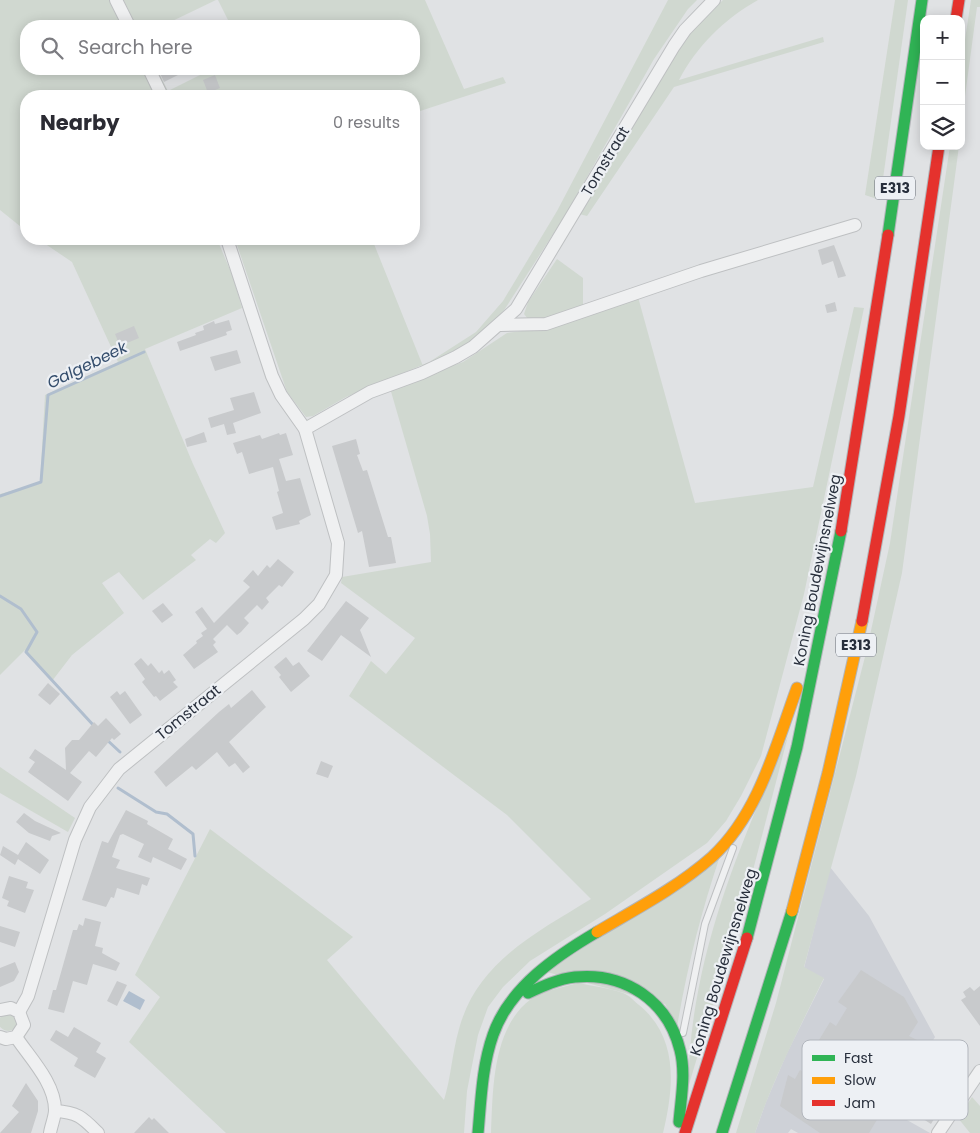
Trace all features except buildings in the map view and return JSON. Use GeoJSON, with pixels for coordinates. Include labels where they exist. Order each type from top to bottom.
{"type":"FeatureCollection","features":[{"type":"Feature","properties":{"kind":"highway","name":"Koning Boudewijnsnelweg"},"geometry":{"type":"LineString","coordinates":[[685,1133],[716,1042],[767,869],[825,617],[868,376],[922,0]]}},
{"type":"Feature","properties":{"kind":"highway"},"geometry":{"type":"LineString","coordinates":[[957,15],[959,0]]}},
{"type":"Feature","properties":{"kind":"highway","name":"E313"},"geometry":{"type":"LineString","coordinates":[[722,1133],[754,1042],[807,860],[850,678],[902,389],[938,150]]}},
{"type":"Feature","properties":{"kind":"highway"},"geometry":{"type":"LineString","coordinates":[[478,1133],[483,1078],[490,1045],[495,1030],[512,1004],[529,980],[550,963],[702,865],[714,855],[748,809],[771,761],[825,617]]}},
{"type":"Feature","properties":{"kind":"highway"},"geometry":{"type":"LineString","coordinates":[[512,1004],[536,988],[562,978],[586,975],[609,977],[634,988],[652,1000],[671,1026],[680,1049],[683,1080],[678,1133]]}},
{"type":"Feature","properties":{"kind":"street"},"geometry":{"type":"LineString","coordinates":[[116,0],[126,20]]}},
{"type":"Feature","properties":{"kind":"street","name":"Tomstraat"},"geometry":{"type":"LineString","coordinates":[[305,429],[343,405],[370,392],[456,357],[500,325],[516,309],[674,46],[685,30],[714,0]]}},
{"type":"Feature","properties":{"kind":"street"},"geometry":{"type":"LineString","coordinates":[[152,75],[159,90]]}},
{"type":"Feature","properties":{"kind":"street"},"geometry":{"type":"LineString","coordinates":[[500,325],[546,324],[701,272],[855,225]]}},
{"type":"Feature","properties":{"kind":"street","name":"Tomstraat"},"geometry":{"type":"LineString","coordinates":[[19,1012],[28,996],[75,840],[90,807],[103,788],[119,769],[304,619],[318,604],[336,575],[338,543],[334,524],[305,429],[281,396],[229,245]]}},
{"type":"Feature","properties":{"kind":"street"},"geometry":{"type":"LineString","coordinates":[[0,1010],[12,1008],[19,1012],[24,1025],[16,1037],[6,1039],[0,1037]]}},
{"type":"Feature","properties":{"kind":"street"},"geometry":{"type":"LineString","coordinates":[[16,1037],[46,1080],[56,1111],[50,1133]]}},
{"type":"Feature","properties":{"kind":"street"},"geometry":{"type":"LineString","coordinates":[[968,1089],[980,1071]]}},
{"type":"Feature","properties":{"kind":"street"},"geometry":{"type":"LineString","coordinates":[[56,1111],[74,1112],[82,1117],[98,1133]]}},
{"type":"Feature","properties":{"kind":"street"},"geometry":{"type":"LineString","coordinates":[[938,1133],[947,1120]]}},
{"type":"Feature","properties":{"kind":"lane"},"geometry":{"type":"LineString","coordinates":[[680,1049],[705,924],[748,809]]}},
{"type":"Feature","properties":{"kind":"shaded area"},"geometry":{"type":"Polygon","coordinates":[[[0,0],[216,0],[174,20],[20,20],[20,75],[160,75],[168,90],[20,90],[20,226],[0,210],[0,0]]]}},
{"type":"Feature","properties":{"kind":"shaded area"},"geometry":{"type":"Polygon","coordinates":[[[218,0],[425,0],[464,89],[503,77],[506,83],[420,111],[420,90],[170,90],[200,75],[420,75],[420,20],[228,20],[218,0]]]}},
{"type":"Feature","properties":{"kind":"shaded area"},"geometry":{"type":"Polygon","coordinates":[[[668,0],[697,0],[688,9],[654,59],[566,214],[501,315],[465,347],[429,362],[476,332],[503,301],[557,211],[668,0]]]}},
{"type":"Feature","properties":{"kind":"shaded area"},"geometry":{"type":"Polygon","coordinates":[[[723,0],[758,0],[746,7],[712,34],[694,56],[679,80],[823,37],[824,42],[674,87],[587,216],[579,214],[685,36],[723,0]]]}},
{"type":"Feature","properties":{"kind":"shaded area"},"geometry":{"type":"Polygon","coordinates":[[[895,0],[908,0],[880,200],[865,195],[895,0]]]}},
{"type":"Feature","properties":{"kind":"shaded area"},"geometry":{"type":"Polygon","coordinates":[[[971,0],[980,0],[980,7],[977,7],[965,96],[965,60],[965,40],[971,0]]]}},
{"type":"Feature","properties":{"kind":"shaded area"},"geometry":{"type":"Polygon","coordinates":[[[949,150],[958,150],[902,573],[856,776],[804,967],[824,978],[778,1074],[755,1133],[736,1133],[776,1003],[867,649],[890,543],[949,150]]]}},
{"type":"Feature","properties":{"kind":"shaded area"},"geometry":{"type":"Polygon","coordinates":[[[47,245],[220,245],[233,277],[242,308],[145,349],[193,464],[225,533],[216,543],[210,539],[191,555],[196,560],[143,600],[119,572],[102,583],[124,613],[72,655],[52,681],[25,650],[0,675],[0,494],[40,483],[45,395],[118,362],[72,262],[47,245]]]}},
{"type":"Feature","properties":{"kind":"shaded area"},"geometry":{"type":"Polygon","coordinates":[[[237,245],[374,245],[423,365],[346,397],[313,416],[306,417],[287,392],[237,245]]]}},
{"type":"Feature","properties":{"kind":"shaded area"},"geometry":{"type":"Polygon","coordinates":[[[557,259],[583,278],[583,307],[550,319],[528,319],[524,314],[528,302],[557,259]]]}},
{"type":"Feature","properties":{"kind":"shaded area"},"geometry":{"type":"Polygon","coordinates":[[[638,297],[695,503],[813,487],[854,307],[864,308],[804,594],[761,756],[726,821],[707,843],[605,914],[530,961],[503,987],[488,1007],[478,1035],[467,1091],[464,1133],[226,1133],[129,1042],[160,997],[135,975],[210,829],[353,937],[327,960],[444,1100],[459,1029],[479,985],[494,967],[530,937],[591,899],[507,815],[349,696],[371,661],[386,674],[415,638],[341,583],[342,577],[431,562],[427,516],[390,388],[463,362],[507,333],[546,328],[638,297]]]}},
{"type":"Feature","properties":{"kind":"shaded area"},"geometry":{"type":"Polygon","coordinates":[[[788,736],[752,874],[688,1088],[691,1041],[697,995],[707,951],[734,864],[788,736]]]}},
{"type":"Feature","properties":{"kind":"shaded area"},"geometry":{"type":"Polygon","coordinates":[[[0,767],[75,818],[68,832],[0,793],[0,767]]]}},
{"type":"Feature","properties":{"kind":"shaded area"},"geometry":{"type":"Polygon","coordinates":[[[720,856],[695,940],[677,1027],[665,1004],[547,972],[720,856]]]}},
{"type":"Feature","properties":{"kind":"shaded area"},"geometry":{"type":"Polygon","coordinates":[[[830,867],[869,916],[935,1037],[933,1040],[802,1040],[802,1120],[907,1120],[930,1133],[798,1133],[791,1129],[788,1133],[755,1133],[787,1053],[824,979],[804,968],[830,867]]]}},
{"type":"Feature","properties":{"kind":"shaded area"},"geometry":{"type":"Polygon","coordinates":[[[578,983],[627,995],[652,1018],[661,1032],[667,1048],[671,1081],[670,1098],[663,1133],[491,1133],[497,1061],[509,1026],[518,1011],[531,999],[547,991],[578,983]]]}},
{"type":"Feature","properties":{"kind":"shaded area"},"geometry":{"type":"Polygon","coordinates":[[[4,1013],[12,1013],[17,1018],[15,1029],[4,1031],[-1,1026],[-1,1018],[4,1013]]]}},
{"type":"Feature","properties":{"kind":"shaded area"},"geometry":{"type":"Polygon","coordinates":[[[972,1097],[980,1106],[980,1133],[970,1133],[960,1120],[968,1120],[968,1103],[972,1097]]]}},
{"type":"Feature","properties":{"kind":"water"},"geometry":{"type":"Polygon","coordinates":[[[129,991],[145,1000],[140,1010],[123,1001],[129,991]]]}},
{"type":"Feature","properties":{"kind":"waterway","name":"Galgebeek"},"geometry":{"type":"LineString","coordinates":[[0,496],[41,482],[48,395],[144,352]]}},
{"type":"Feature","properties":{"kind":"waterway"},"geometry":{"type":"LineString","coordinates":[[0,596],[21,609],[37,632],[26,652],[95,727]]}},
{"type":"Feature","properties":{"kind":"waterway"},"geometry":{"type":"LineString","coordinates":[[106,739],[120,752]]}},
{"type":"Feature","properties":{"kind":"waterway"},"geometry":{"type":"LineString","coordinates":[[118,788],[156,812],[167,814],[193,834],[195,856]]}},
{"type":"Feature","properties":{"kind":"traffic: fast"},"geometry":{"type":"LineString","coordinates":[[888,235],[922,0]]}},
{"type":"Feature","properties":{"kind":"traffic: fast"},"geometry":{"type":"LineString","coordinates":[[747,938],[797,747],[841,531]]}},
{"type":"Feature","properties":{"kind":"traffic: fast"},"geometry":{"type":"LineString","coordinates":[[722,1133],[792,911]]}},
{"type":"Feature","properties":{"kind":"traffic: fast"},"geometry":{"type":"LineString","coordinates":[[478,1133],[486,1059],[500,1018],[510,1002],[536,975],[550,963],[597,932]]}},
{"type":"Feature","properties":{"kind":"traffic: fast"},"geometry":{"type":"LineString","coordinates":[[528,993],[563,979],[593,977],[611,979],[627,985],[642,993],[655,1004],[666,1017],[674,1033],[682,1059],[683,1077],[679,1122]]}},
{"type":"Feature","properties":{"kind":"traffic: slow"},"geometry":{"type":"LineString","coordinates":[[792,911],[828,773],[862,621]]}},
{"type":"Feature","properties":{"kind":"traffic: slow"},"geometry":{"type":"LineString","coordinates":[[597,932],[685,878],[712,857],[728,840],[754,800],[764,778],[797,688]]}},
{"type":"Feature","properties":{"kind":"traffic: jam"},"geometry":{"type":"LineString","coordinates":[[957,15],[959,0]]}},
{"type":"Feature","properties":{"kind":"traffic: jam"},"geometry":{"type":"LineString","coordinates":[[862,621],[899,416],[938,150]]}},
{"type":"Feature","properties":{"kind":"traffic: jam"},"geometry":{"type":"LineString","coordinates":[[841,531],[888,235]]}},
{"type":"Feature","properties":{"kind":"traffic: jam"},"geometry":{"type":"LineString","coordinates":[[685,1133],[747,938]]}}]}
